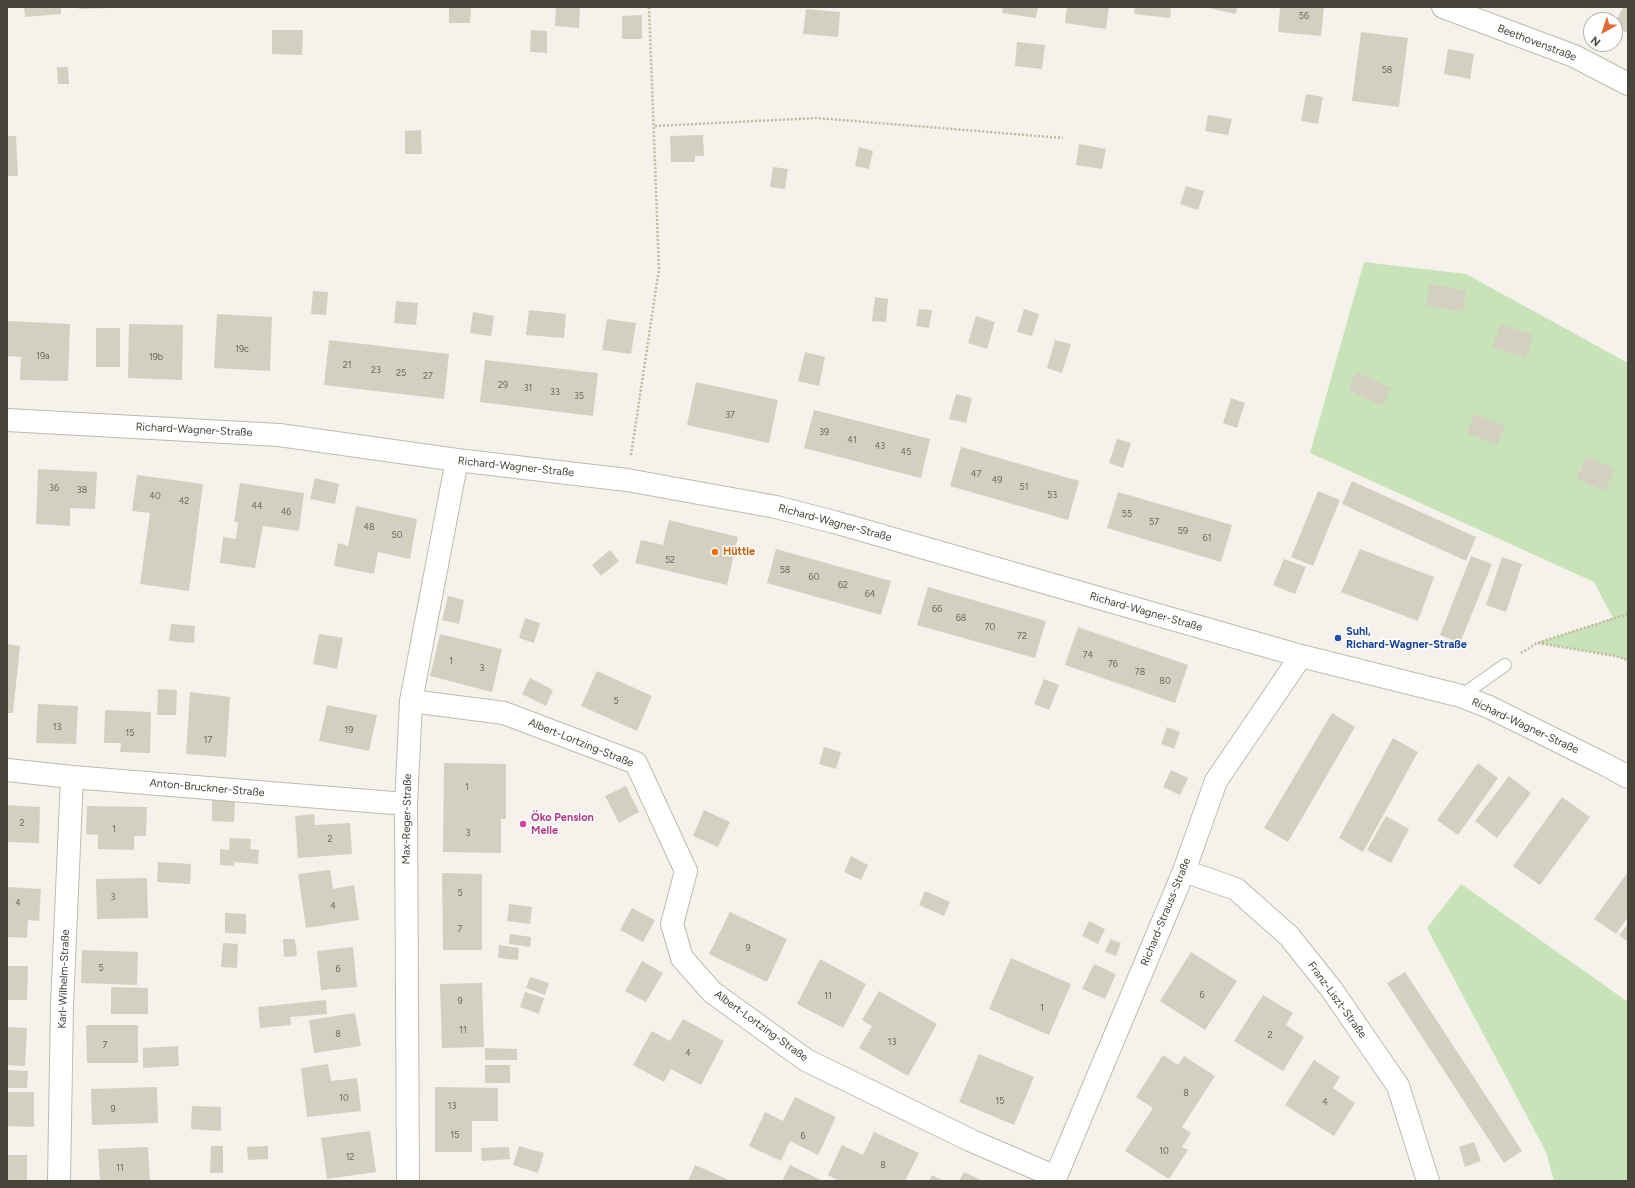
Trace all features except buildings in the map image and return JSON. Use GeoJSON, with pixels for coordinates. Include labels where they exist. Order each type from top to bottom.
{"type":"FeatureCollection","features":[{"type":"Feature","properties":{"kind":"street","name":"Beethovenstraße"},"geometry":{"type":"LineString","coordinates":[[1443,7],[1574,56],[1628,84]]}},
{"type":"Feature","properties":{"kind":"street","name":"Richard-Wagner-Straße"},"geometry":{"type":"LineString","coordinates":[[7,420],[279,435],[457,460],[627,480],[776,507],[834,522],[1301,656],[1462,696],[1489,707],[1628,777]]}},
{"type":"Feature","properties":{"kind":"street","name":"Max-Reger-Straße"},"geometry":{"type":"LineString","coordinates":[[408,1181],[406,804],[411,701],[457,460]]}},
{"type":"Feature","properties":{"kind":"street","name":"Richard-Strauss-Straße"},"geometry":{"type":"LineString","coordinates":[[1055,1179],[1184,871],[1216,781],[1301,656]]}},
{"type":"Feature","properties":{"kind":"street","name":"Albert-Lortzing-Straße"},"geometry":{"type":"LineString","coordinates":[[411,701],[504,714],[636,763],[686,871],[672,924],[682,958],[712,992],[806,1060],[1055,1179]]}},
{"type":"Feature","properties":{"kind":"street","name":"Anton-Bruckner-Straße"},"geometry":{"type":"LineString","coordinates":[[7,770],[72,777],[406,804]]}},
{"type":"Feature","properties":{"kind":"street","name":"Karl-Wilhelm-Straße"},"geometry":{"type":"LineString","coordinates":[[59,1181],[62,1005],[72,777]]}},
{"type":"Feature","properties":{"kind":"street","name":"Franz-Liszt-Straße"},"geometry":{"type":"LineString","coordinates":[[1184,871],[1236,889],[1289,936],[1332,990],[1398,1086],[1428,1181]]}},
{"type":"Feature","properties":{"kind":"lane"},"geometry":{"type":"LineString","coordinates":[[1462,696],[1505,665]]}},
{"type":"Feature","properties":{"kind":"path"},"geometry":{"type":"LineString","coordinates":[[627,480],[659,270],[655,126],[649,7]]}},
{"type":"Feature","properties":{"kind":"path"},"geometry":{"type":"LineString","coordinates":[[655,126],[818,118],[1063,138]]}},
{"type":"Feature","properties":{"kind":"path"},"geometry":{"type":"LineString","coordinates":[[1505,665],[1537,643],[1628,614]]}},
{"type":"Feature","properties":{"kind":"path"},"geometry":{"type":"LineString","coordinates":[[1537,643],[1615,656],[1628,660]]}},
{"type":"Feature","properties":{"kind":"green space"},"geometry":{"type":"Polygon","coordinates":[[[1364,262],[1466,274],[1628,363],[1628,661],[1615,656],[1537,643],[1613,618],[1594,582],[1310,453],[1364,262]]]}},
{"type":"Feature","properties":{"kind":"green space"},"geometry":{"type":"Polygon","coordinates":[[[1461,884],[1628,1002],[1628,1181],[1554,1181],[1546,1152],[1427,928],[1461,884]]]}},
{"type":"Feature","properties":{"kind":"place","name":"Hüttle"},"geometry":{"type":"Point","coordinates":[715,552]}},
{"type":"Feature","properties":{"kind":"place","name":"Suhl, Richard-Wagner-Straße"},"geometry":{"type":"Point","coordinates":[1338,638]}},
{"type":"Feature","properties":{"kind":"place","name":"Öko Pension Melle"},"geometry":{"type":"Point","coordinates":[523,824]}}]}
